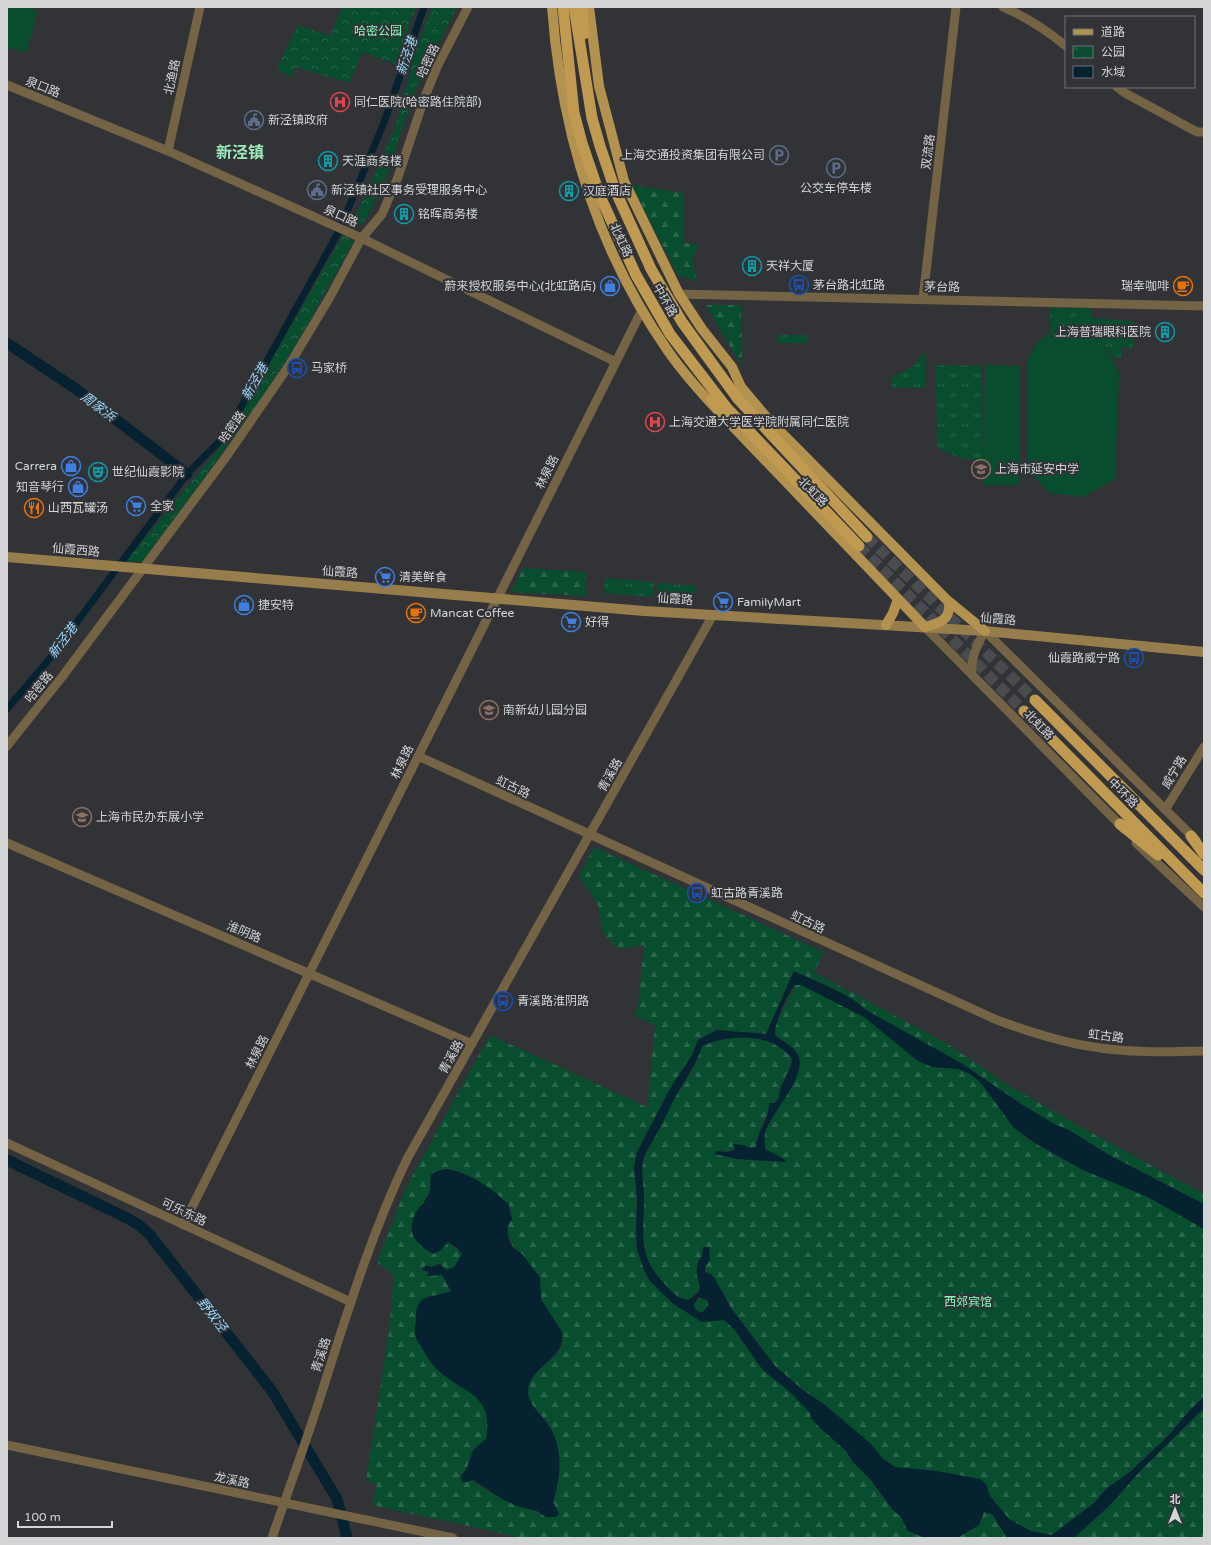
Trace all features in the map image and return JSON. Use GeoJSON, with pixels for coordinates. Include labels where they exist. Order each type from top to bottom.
{"type":"FeatureCollection","features":[{"type":"Feature","properties":{"kind":"highway","name":"中环路"},"geometry":{"type":"LineString","coordinates":[[562,7],[574,113],[582,143],[600,196],[636,275],[670,334],[727,408],[859,546]]}},
{"type":"Feature","properties":{"kind":"highway","name":"中环路"},"geometry":{"type":"LineString","coordinates":[[574,7],[592,118],[600,146],[615,190],[651,269],[682,322],[738,399],[867,537]]}},
{"type":"Feature","properties":{"kind":"highway"},"geometry":{"type":"LineString","coordinates":[[582,7],[592,118]]}},
{"type":"Feature","properties":{"kind":"highway"},"geometry":{"type":"LineString","coordinates":[[670,334],[725,419]]}},
{"type":"Feature","properties":{"kind":"highway","name":"中环路"},"geometry":{"type":"LineString","coordinates":[[1035,700],[1204,870]]}},
{"type":"Feature","properties":{"kind":"highway","name":"中环路"},"geometry":{"type":"LineString","coordinates":[[1024,711],[1203,892]]}},
{"type":"Feature","properties":{"kind":"highway"},"geometry":{"type":"LineString","coordinates":[[1120,824],[1203,892]]}},
{"type":"Feature","properties":{"kind":"highway"},"geometry":{"type":"LineString","coordinates":[[1191,836],[1204,854]]}},
{"type":"Feature","properties":{"kind":"main road","name":"北虹路"},"geometry":{"type":"LineString","coordinates":[[552,7],[560,81],[571,136],[586,189],[605,236],[642,310],[669,352],[692,383],[925,627]]}},
{"type":"Feature","properties":{"kind":"main road","name":"北虹路"},"geometry":{"type":"LineString","coordinates":[[589,7],[599,86],[624,181],[679,294],[702,329],[732,367],[741,388],[768,419],[949,602],[985,631]]}},
{"type":"Feature","properties":{"kind":"main road","name":"仙霞西路"},"geometry":{"type":"LineString","coordinates":[[7,557],[144,567]]}},
{"type":"Feature","properties":{"kind":"main road","name":"仙霞路"},"geometry":{"type":"LineString","coordinates":[[144,567],[291,582],[712,615],[985,631],[1204,652]]}},
{"type":"Feature","properties":{"kind":"main road"},"geometry":{"type":"LineString","coordinates":[[886,625],[894,613],[898,599]]}},
{"type":"Feature","properties":{"kind":"main road"},"geometry":{"type":"LineString","coordinates":[[925,627],[943,622],[947,618],[950,608],[949,602]]}},
{"type":"Feature","properties":{"kind":"street","name":"北渔路"},"geometry":{"type":"LineString","coordinates":[[168,152],[200,7]]}},
{"type":"Feature","properties":{"kind":"street","name":"哈密路"},"geometry":{"type":"LineString","coordinates":[[7,746],[62,677],[226,457],[288,367],[330,297],[359,238],[382,214],[398,177],[424,99],[437,67],[468,7]]}},
{"type":"Feature","properties":{"kind":"street","name":"双流路"},"geometry":{"type":"LineString","coordinates":[[923,299],[956,7]]}},
{"type":"Feature","properties":{"kind":"street"},"geometry":{"type":"LineString","coordinates":[[1003,7],[1022,15],[1044,28],[1065,45]]}},
{"type":"Feature","properties":{"kind":"street","name":"泉口路"},"geometry":{"type":"LineString","coordinates":[[7,85],[168,152],[334,226],[616,362]]}},
{"type":"Feature","properties":{"kind":"street"},"geometry":{"type":"LineString","coordinates":[[1118,88],[1197,132],[1204,132]]}},
{"type":"Feature","properties":{"kind":"street","name":"茅台路"},"geometry":{"type":"LineString","coordinates":[[679,294],[1204,306]]}},
{"type":"Feature","properties":{"kind":"street","name":"林泉路"},"geometry":{"type":"LineString","coordinates":[[183,1225],[642,310]]}},
{"type":"Feature","properties":{"kind":"street","name":"青溪路"},"geometry":{"type":"LineString","coordinates":[[272,1538],[351,1302],[395,1186],[407,1159],[590,836],[712,615]]}},
{"type":"Feature","properties":{"kind":"street","name":"北虹路"},"geometry":{"type":"LineString","coordinates":[[925,627],[1120,824],[1139,846],[1204,907]]}},
{"type":"Feature","properties":{"kind":"street"},"geometry":{"type":"LineString","coordinates":[[972,675],[971,668],[973,656],[985,631]]}},
{"type":"Feature","properties":{"kind":"street","name":"北虹路"},"geometry":{"type":"LineString","coordinates":[[985,631],[1204,848]]}},
{"type":"Feature","properties":{"kind":"street","name":"威宁路"},"geometry":{"type":"LineString","coordinates":[[1165,810],[1204,747]]}},
{"type":"Feature","properties":{"kind":"street","name":"虹古路"},"geometry":{"type":"LineString","coordinates":[[418,756],[959,1004],[1024,1030],[1089,1046],[1130,1050],[1204,1051]]}},
{"type":"Feature","properties":{"kind":"street","name":"淮阴路"},"geometry":{"type":"LineString","coordinates":[[7,843],[472,1044]]}},
{"type":"Feature","properties":{"kind":"street","name":"可乐东路"},"geometry":{"type":"LineString","coordinates":[[7,1143],[351,1302]]}},
{"type":"Feature","properties":{"kind":"street","name":"龙溪路"},"geometry":{"type":"LineString","coordinates":[[7,1445],[453,1538]]}},
{"type":"Feature","properties":{"kind":"green space"},"geometry":{"type":"Polygon","coordinates":[[[7,7],[34,7],[33,11],[37,12],[27,52],[7,48],[7,7]]]}},
{"type":"Feature","properties":{"kind":"green space","name":"哈密公园"},"geometry":{"type":"Polygon","coordinates":[[[342,7],[416,7],[395,64],[362,52],[350,83],[296,67],[291,78],[277,69],[298,25],[330,36],[342,7]]]}},
{"type":"Feature","properties":{"kind":"green space"},"geometry":{"type":"Polygon","coordinates":[[[432,7],[457,7],[415,90],[386,178],[364,222],[358,225],[353,222],[395,129],[415,54],[432,7]]]}},
{"type":"Feature","properties":{"kind":"green space"},"geometry":{"type":"Polygon","coordinates":[[[631,185],[684,193],[683,243],[699,244],[692,260],[697,281],[678,275],[631,185]]]}},
{"type":"Feature","properties":{"kind":"green space"},"geometry":{"type":"Polygon","coordinates":[[[343,235],[354,241],[293,350],[240,429],[142,562],[126,561],[226,440],[343,235]]]}},
{"type":"Feature","properties":{"kind":"green space"},"geometry":{"type":"Polygon","coordinates":[[[706,305],[741,305],[742,367],[706,305]]]}},
{"type":"Feature","properties":{"kind":"green space"},"geometry":{"type":"Polygon","coordinates":[[[1049,308],[1090,308],[1092,318],[1133,321],[1133,348],[1122,347],[1121,358],[1113,358],[1105,347],[1065,328],[1051,333],[1049,308]]]}},
{"type":"Feature","properties":{"kind":"green space"},"geometry":{"type":"Polygon","coordinates":[[[1065,328],[1088,329],[1113,360],[1119,373],[1115,479],[1082,497],[1050,493],[1031,474],[1028,461],[1028,360],[1038,341],[1051,333],[1065,328]]]}},
{"type":"Feature","properties":{"kind":"green space"},"geometry":{"type":"Polygon","coordinates":[[[777,335],[808,335],[807,343],[777,343],[777,335]]]}},
{"type":"Feature","properties":{"kind":"green space"},"geometry":{"type":"Polygon","coordinates":[[[926,351],[925,388],[892,388],[892,377],[911,368],[926,351]]]}},
{"type":"Feature","properties":{"kind":"green space"},"geometry":{"type":"Polygon","coordinates":[[[936,365],[982,366],[983,460],[963,459],[937,448],[936,365]]]}},
{"type":"Feature","properties":{"kind":"green space"},"geometry":{"type":"Polygon","coordinates":[[[985,365],[1020,366],[1019,485],[984,485],[985,365]]]}},
{"type":"Feature","properties":{"kind":"green space"},"geometry":{"type":"Polygon","coordinates":[[[523,568],[586,572],[585,596],[511,592],[523,568]]]}},
{"type":"Feature","properties":{"kind":"green space"},"geometry":{"type":"Polygon","coordinates":[[[605,578],[654,582],[653,597],[604,593],[605,578]]]}},
{"type":"Feature","properties":{"kind":"green space"},"geometry":{"type":"Polygon","coordinates":[[[658,583],[695,586],[694,599],[657,596],[658,583]]]}},
{"type":"Feature","properties":{"kind":"green space"},"geometry":{"type":"Polygon","coordinates":[[[594,847],[824,952],[814,972],[949,1045],[1008,1085],[1081,1127],[1204,1194],[1204,1204],[1109,1155],[1069,1130],[1056,1125],[1021,1104],[961,1063],[866,1010],[852,998],[794,971],[766,1034],[718,1030],[698,1040],[692,1055],[671,1087],[637,1152],[634,1167],[637,1199],[637,1250],[663,1294],[672,1303],[702,1322],[724,1320],[734,1329],[762,1369],[792,1394],[810,1413],[811,1418],[846,1451],[852,1461],[871,1480],[892,1509],[901,1517],[908,1531],[925,1538],[523,1538],[372,1505],[377,1484],[366,1481],[389,1331],[394,1275],[377,1262],[406,1187],[490,1035],[647,1107],[655,1026],[634,1015],[638,1006],[644,945],[618,949],[603,933],[598,905],[579,876],[594,847]],[[446,1169],[435,1172],[430,1182],[430,1192],[413,1220],[441,1250],[448,1242],[462,1254],[454,1267],[446,1270],[440,1264],[422,1270],[430,1271],[427,1276],[442,1275],[451,1292],[430,1298],[421,1303],[416,1315],[415,1335],[436,1369],[476,1396],[486,1410],[488,1429],[486,1439],[473,1450],[467,1468],[461,1476],[502,1499],[546,1517],[559,1513],[553,1502],[558,1474],[557,1452],[553,1433],[549,1425],[529,1399],[528,1388],[534,1375],[557,1353],[561,1347],[563,1340],[562,1334],[542,1304],[540,1298],[540,1277],[525,1258],[514,1249],[507,1231],[508,1223],[496,1204],[476,1181],[458,1172],[446,1169]]]}},
{"type":"Feature","properties":{"kind":"green space","name":"西郊宾馆"},"geometry":{"type":"Polygon","coordinates":[[[795,985],[801,985],[864,1017],[918,1061],[932,1067],[959,1069],[970,1074],[981,1083],[1022,1135],[1083,1170],[1148,1197],[1204,1229],[1204,1397],[1189,1411],[1168,1436],[1130,1472],[1106,1489],[1094,1503],[1052,1535],[1031,1531],[1009,1519],[990,1496],[986,1484],[936,1471],[895,1467],[883,1459],[871,1444],[824,1404],[804,1391],[775,1366],[731,1308],[723,1291],[705,1273],[705,1267],[710,1260],[703,1256],[697,1274],[700,1290],[688,1300],[681,1299],[668,1289],[655,1275],[648,1262],[642,1232],[644,1209],[642,1168],[647,1151],[670,1106],[695,1065],[702,1046],[725,1039],[750,1038],[774,1044],[784,1050],[792,1059],[780,1088],[779,1098],[771,1108],[758,1134],[756,1147],[750,1148],[743,1145],[733,1145],[735,1149],[727,1152],[720,1150],[715,1154],[737,1159],[786,1162],[784,1159],[765,1149],[765,1133],[768,1125],[793,1084],[800,1064],[796,1052],[775,1035],[774,1028],[795,985]]]}},
{"type":"Feature","properties":{"kind":"green space"},"geometry":{"type":"Polygon","coordinates":[[[698,1298],[704,1298],[708,1302],[708,1308],[704,1312],[698,1312],[694,1308],[694,1302],[698,1298]]]}},
{"type":"Feature","properties":{"kind":"green space"},"geometry":{"type":"Polygon","coordinates":[[[1204,1408],[1204,1538],[1074,1538],[1112,1503],[1141,1470],[1204,1408]]]}},
{"type":"Feature","properties":{"kind":"green space"},"geometry":{"type":"Polygon","coordinates":[[[984,1512],[992,1514],[1007,1538],[957,1538],[979,1525],[984,1512]]]}},
{"type":"Feature","properties":{"kind":"water"},"geometry":{"type":"Polygon","coordinates":[[[794,971],[842,993],[866,1010],[961,1063],[1021,1104],[1056,1125],[1069,1130],[1109,1155],[1204,1204],[1204,1229],[1148,1197],[1083,1170],[1038,1145],[1014,1128],[981,1083],[970,1074],[959,1069],[932,1067],[918,1061],[864,1017],[801,985],[795,985],[788,995],[775,1030],[775,1035],[791,1047],[798,1055],[800,1064],[798,1073],[787,1095],[768,1125],[765,1133],[765,1149],[784,1159],[786,1162],[737,1159],[715,1154],[716,1151],[727,1152],[735,1150],[733,1144],[743,1145],[750,1148],[756,1147],[759,1135],[768,1114],[769,1103],[774,1103],[779,1098],[781,1088],[790,1069],[792,1059],[784,1050],[774,1044],[750,1038],[725,1039],[702,1046],[695,1064],[675,1097],[644,1157],[642,1171],[644,1196],[643,1231],[645,1251],[654,1271],[671,1290],[680,1297],[688,1300],[695,1296],[700,1288],[697,1273],[703,1247],[709,1247],[710,1260],[705,1267],[705,1272],[711,1274],[715,1279],[731,1308],[775,1366],[804,1391],[824,1404],[871,1444],[883,1459],[895,1467],[936,1471],[980,1479],[986,1484],[990,1496],[1009,1519],[1031,1531],[1052,1535],[1094,1503],[1106,1489],[1130,1472],[1168,1436],[1189,1411],[1204,1397],[1204,1408],[1141,1470],[1112,1503],[1074,1538],[1007,1538],[992,1514],[984,1512],[979,1525],[957,1538],[925,1538],[908,1531],[901,1517],[892,1509],[871,1480],[852,1461],[846,1451],[818,1426],[811,1418],[810,1413],[792,1394],[762,1369],[734,1329],[724,1320],[702,1322],[672,1303],[649,1280],[637,1250],[637,1199],[634,1167],[637,1152],[671,1087],[692,1055],[698,1040],[717,1030],[766,1034],[794,971]],[[698,1297],[694,1305],[695,1309],[699,1312],[703,1312],[709,1304],[707,1300],[698,1297]]]}},
{"type":"Feature","properties":{"kind":"water"},"geometry":{"type":"Polygon","coordinates":[[[446,1169],[472,1177],[496,1193],[509,1205],[512,1219],[508,1225],[509,1240],[513,1247],[522,1254],[540,1277],[541,1299],[562,1332],[562,1342],[559,1350],[534,1376],[529,1384],[528,1393],[531,1401],[547,1423],[556,1441],[559,1472],[553,1502],[559,1513],[556,1517],[546,1517],[537,1511],[517,1506],[502,1499],[473,1480],[462,1482],[461,1476],[467,1468],[473,1450],[486,1439],[486,1412],[475,1397],[436,1368],[429,1360],[416,1338],[416,1312],[420,1302],[428,1297],[451,1291],[442,1275],[427,1276],[429,1272],[422,1270],[426,1265],[431,1267],[440,1264],[446,1270],[454,1267],[462,1254],[457,1248],[448,1242],[441,1250],[433,1254],[420,1245],[413,1235],[412,1230],[414,1217],[429,1193],[431,1175],[435,1172],[446,1169]]]}},
{"type":"Feature","properties":{"kind":"waterway","name":"新泾港"},"geometry":{"type":"LineString","coordinates":[[7,709],[51,657],[187,474],[225,436],[338,233],[383,125],[424,7]]}},
{"type":"Feature","properties":{"kind":"waterway","name":"周家浜"},"geometry":{"type":"LineString","coordinates":[[7,343],[76,389],[187,474]]}},
{"type":"Feature","properties":{"kind":"waterway","name":"野奴泾"},"geometry":{"type":"LineString","coordinates":[[7,1160],[127,1218],[139,1225],[150,1235],[272,1391],[337,1499],[347,1538]]}},
{"type":"Feature","properties":{"kind":"tunnel"},"geometry":{"type":"LineString","coordinates":[[867,537],[1035,700]]}},
{"type":"Feature","properties":{"kind":"tunnel"},"geometry":{"type":"LineString","coordinates":[[859,546],[1024,711]]}},
{"type":"Feature","properties":{"kind":"place","name":"同仁医院(哈密路住院部)"},"geometry":{"type":"Point","coordinates":[340,102]}},
{"type":"Feature","properties":{"kind":"place","name":"新泾镇政府"},"geometry":{"type":"Point","coordinates":[254,120]}},
{"type":"Feature","properties":{"kind":"place","name":"上海交通投资集团有限公司"},"geometry":{"type":"Point","coordinates":[779,155]}},
{"type":"Feature","properties":{"kind":"place","name":"天涯商务楼"},"geometry":{"type":"Point","coordinates":[328,161]}},
{"type":"Feature","properties":{"kind":"place","name":"公交车停车楼"},"geometry":{"type":"Point","coordinates":[836,168]}},
{"type":"Feature","properties":{"kind":"place","name":"新泾镇社区事务受理服务中心"},"geometry":{"type":"Point","coordinates":[317,190]}},
{"type":"Feature","properties":{"kind":"place","name":"汉庭酒店"},"geometry":{"type":"Point","coordinates":[569,191]}},
{"type":"Feature","properties":{"kind":"place","name":"铭晖商务楼"},"geometry":{"type":"Point","coordinates":[404,214]}},
{"type":"Feature","properties":{"kind":"place","name":"天祥大厦"},"geometry":{"type":"Point","coordinates":[752,266]}},
{"type":"Feature","properties":{"kind":"place","name":"茅台路北虹路"},"geometry":{"type":"Point","coordinates":[799,285]}},
{"type":"Feature","properties":{"kind":"place","name":"蔚来授权服务中心(北虹路店)"},"geometry":{"type":"Point","coordinates":[610,286]}},
{"type":"Feature","properties":{"kind":"place","name":"瑞幸咖啡"},"geometry":{"type":"Point","coordinates":[1183,286]}},
{"type":"Feature","properties":{"kind":"place","name":"上海普瑞眼科医院"},"geometry":{"type":"Point","coordinates":[1165,332]}},
{"type":"Feature","properties":{"kind":"place","name":"马家桥"},"geometry":{"type":"Point","coordinates":[297,368]}},
{"type":"Feature","properties":{"kind":"place","name":"上海交通大学医学院附属同仁医院"},"geometry":{"type":"Point","coordinates":[655,422]}},
{"type":"Feature","properties":{"kind":"place","name":"Carrera"},"geometry":{"type":"Point","coordinates":[71,466]}},
{"type":"Feature","properties":{"kind":"place","name":"上海市延安中学"},"geometry":{"type":"Point","coordinates":[981,469]}},
{"type":"Feature","properties":{"kind":"place","name":"世纪仙霞影院"},"geometry":{"type":"Point","coordinates":[98,472]}},
{"type":"Feature","properties":{"kind":"place","name":"知音琴行"},"geometry":{"type":"Point","coordinates":[78,487]}},
{"type":"Feature","properties":{"kind":"place","name":"全家"},"geometry":{"type":"Point","coordinates":[136,506]}},
{"type":"Feature","properties":{"kind":"place","name":"山西瓦罐汤"},"geometry":{"type":"Point","coordinates":[34,508]}},
{"type":"Feature","properties":{"kind":"place","name":"清美鲜食"},"geometry":{"type":"Point","coordinates":[385,577]}},
{"type":"Feature","properties":{"kind":"place","name":"FamilyMart"},"geometry":{"type":"Point","coordinates":[723,602]}},
{"type":"Feature","properties":{"kind":"place","name":"捷安特"},"geometry":{"type":"Point","coordinates":[244,605]}},
{"type":"Feature","properties":{"kind":"place","name":"Mancat Coffee"},"geometry":{"type":"Point","coordinates":[416,613]}},
{"type":"Feature","properties":{"kind":"place","name":"好得"},"geometry":{"type":"Point","coordinates":[571,622]}},
{"type":"Feature","properties":{"kind":"place","name":"仙霞路威宁路"},"geometry":{"type":"Point","coordinates":[1134,658]}},
{"type":"Feature","properties":{"kind":"place","name":"南新幼儿园分园"},"geometry":{"type":"Point","coordinates":[489,710]}},
{"type":"Feature","properties":{"kind":"place","name":"上海市民办东展小学"},"geometry":{"type":"Point","coordinates":[82,817]}},
{"type":"Feature","properties":{"kind":"place","name":"虹古路青溪路"},"geometry":{"type":"Point","coordinates":[697,893]}},
{"type":"Feature","properties":{"kind":"place","name":"青溪路淮阴路"},"geometry":{"type":"Point","coordinates":[503,1001]}},
{"type":"Feature","properties":{"kind":"district","name":"新泾镇"},"geometry":{"type":"Point","coordinates":[240,153]}}]}
